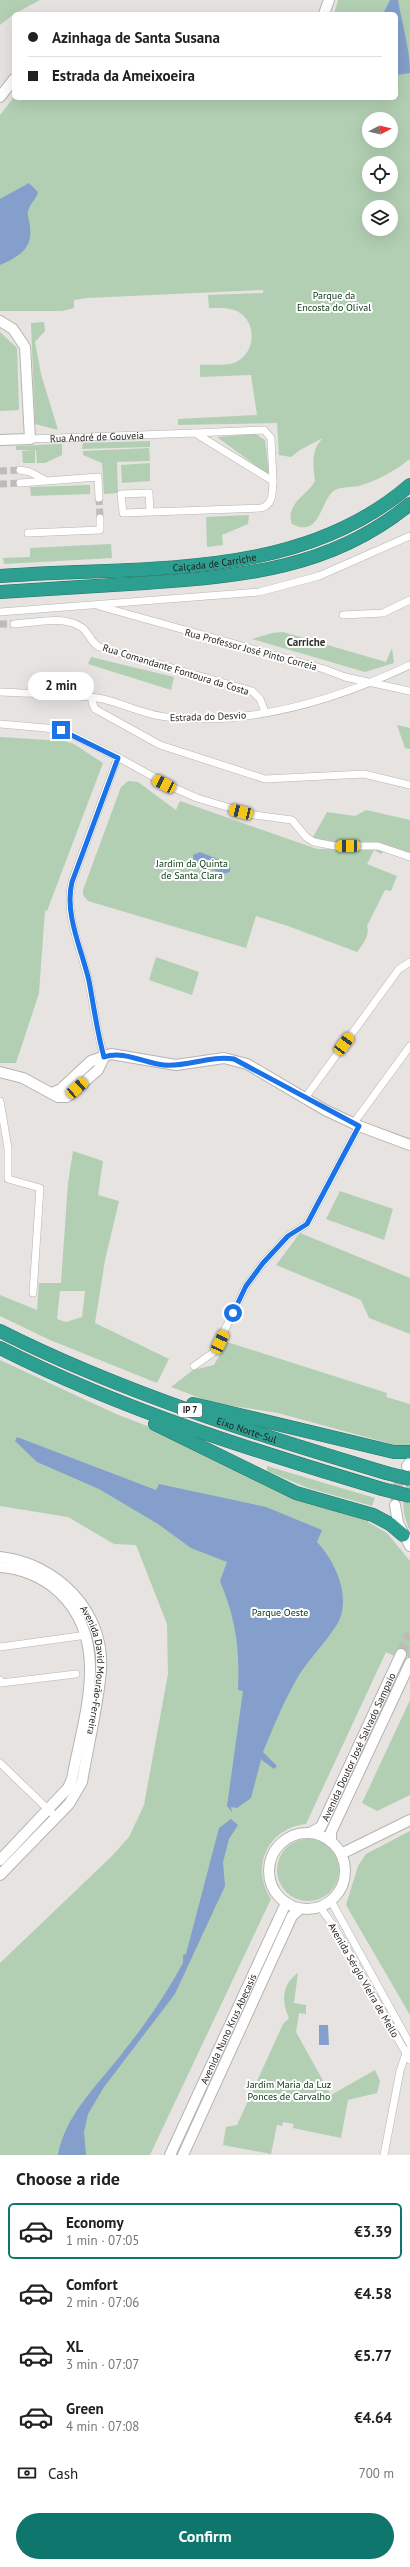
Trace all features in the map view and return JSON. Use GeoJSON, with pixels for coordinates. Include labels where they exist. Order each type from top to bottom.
{"type":"FeatureCollection","features":[{"type":"Feature","properties":{"kind":"highway","name":"Calçada de Carriche"},"geometry":{"type":"LineString","coordinates":[[0,576],[202,564],[258,558],[291,550],[340,530],[375,511],[410,484]]}},
{"type":"Feature","properties":{"kind":"highway","name":"Calçada de Carriche"},"geometry":{"type":"LineString","coordinates":[[0,592],[210,578],[255,573],[294,564],[340,547],[368,533],[410,504]]}},
{"type":"Feature","properties":{"kind":"highway","name":"Eixo Norte-Sul"},"geometry":{"type":"LineString","coordinates":[[0,1331],[36,1350],[147,1395],[275,1440],[410,1479]]}},
{"type":"Feature","properties":{"kind":"highway","name":"Eixo Norte-Sul"},"geometry":{"type":"LineString","coordinates":[[0,1348],[148,1414],[270,1456],[410,1496]]}},
{"type":"Feature","properties":{"kind":"highway"},"geometry":{"type":"LineString","coordinates":[[147,1395],[246,1415],[394,1452],[410,1452]]}},
{"type":"Feature","properties":{"kind":"highway"},"geometry":{"type":"LineString","coordinates":[[148,1414],[156,1425],[214,1451],[265,1479],[296,1493],[373,1515],[390,1524],[406,1541]]}},
{"type":"Feature","properties":{"kind":"street"},"geometry":{"type":"LineString","coordinates":[[325,12],[329,0]]}},
{"type":"Feature","properties":{"kind":"street"},"geometry":{"type":"LineString","coordinates":[[0,97],[12,82]]}},
{"type":"Feature","properties":{"kind":"street"},"geometry":{"type":"LineString","coordinates":[[0,321],[13,329],[25,347],[30,439]]}},
{"type":"Feature","properties":{"kind":"street","name":"Rua André de Gouveia"},"geometry":{"type":"LineString","coordinates":[[0,440],[264,430],[271,438],[273,481],[272,498],[269,504],[261,508],[123,513],[122,494],[149,493],[150,512]]}},
{"type":"Feature","properties":{"kind":"street"},"geometry":{"type":"LineString","coordinates":[[195,433],[273,481]]}},
{"type":"Feature","properties":{"kind":"street"},"geometry":{"type":"LineString","coordinates":[[20,470],[30,472],[45,480]]}},
{"type":"Feature","properties":{"kind":"street"},"geometry":{"type":"LineString","coordinates":[[20,483],[98,477],[99,498]]}},
{"type":"Feature","properties":{"kind":"street"},"geometry":{"type":"LineString","coordinates":[[28,533],[100,530],[100,518]]}},
{"type":"Feature","properties":{"kind":"street"},"geometry":{"type":"LineString","coordinates":[[0,612],[259,592],[319,576],[377,552],[410,536]]}},
{"type":"Feature","properties":{"kind":"street"},"geometry":{"type":"LineString","coordinates":[[343,615],[383,613],[410,600]]}},
{"type":"Feature","properties":{"kind":"street","name":"Rua Professor José Pinto Correia"},"geometry":{"type":"LineString","coordinates":[[93,604],[370,683],[410,692]]}},
{"type":"Feature","properties":{"kind":"street","name":"Rua Comandante Fontoura da Costa"},"geometry":{"type":"LineString","coordinates":[[14,624],[63,621],[79,626],[92,642],[99,647],[252,692],[260,698],[265,712]]}},
{"type":"Feature","properties":{"kind":"street","name":"Estrada do Desvio"},"geometry":{"type":"LineString","coordinates":[[0,692],[93,698],[165,717],[221,717],[265,712],[315,702],[370,683],[410,665]]}},
{"type":"Feature","properties":{"kind":"street"},"geometry":{"type":"LineString","coordinates":[[93,698],[92,702],[95,709],[160,745],[265,779],[364,774],[410,785]]}},
{"type":"Feature","properties":{"kind":"street"},"geometry":{"type":"LineString","coordinates":[[0,724],[61,730],[118,758],[157,780],[197,798],[254,815],[292,820],[312,841],[335,846],[378,846],[410,857]]}},
{"type":"Feature","properties":{"kind":"street"},"geometry":{"type":"LineString","coordinates":[[104,1057],[89,982],[71,912],[69,894],[72,882],[118,758]]}},
{"type":"Feature","properties":{"kind":"street"},"geometry":{"type":"LineString","coordinates":[[304,1098],[399,970],[410,962]]}},
{"type":"Feature","properties":{"kind":"street"},"geometry":{"type":"LineString","coordinates":[[194,1366],[214,1352],[246,1286],[263,1263],[288,1236],[307,1224],[356,1125],[410,1046]]}},
{"type":"Feature","properties":{"kind":"street"},"geometry":{"type":"LineString","coordinates":[[0,1072],[23,1078],[57,1093],[91,1061],[117,1054],[154,1063],[176,1065],[212,1058],[234,1059],[356,1125],[410,1145]]}},
{"type":"Feature","properties":{"kind":"street"},"geometry":{"type":"LineString","coordinates":[[0,1101],[8,1148],[8,1180],[14,1183],[40,1188],[33,1293]]}},
{"type":"Feature","properties":{"kind":"street"},"geometry":{"type":"LineString","coordinates":[[395,1505],[398,1523],[406,1541]]}},
{"type":"Feature","properties":{"kind":"street","name":"Avenida David Mourão-Ferreira"},"geometry":{"type":"LineString","coordinates":[[0,1557],[28,1563],[55,1577],[80,1601],[96,1633],[101,1670],[82,1782],[73,1799],[53,1813],[0,1860]]}},
{"type":"Feature","properties":{"kind":"street","name":"Avenida David Mourão-Ferreira"},"geometry":{"type":"LineString","coordinates":[[0,1567],[35,1576],[56,1590],[74,1609],[87,1635],[91,1658],[91,1675],[72,1778],[53,1813],[0,1875]]}},
{"type":"Feature","properties":{"kind":"street"},"geometry":{"type":"LineString","coordinates":[[0,1647],[87,1635]]}},
{"type":"Feature","properties":{"kind":"street","name":"Avenida Doutor José Salvado Sampaio"},"geometry":{"type":"LineString","coordinates":[[310,1833],[321,1827],[401,1654]]}},
{"type":"Feature","properties":{"kind":"street","name":"Avenida Doutor José Salvado Sampaio"},"geometry":{"type":"LineString","coordinates":[[331,1841],[331,1832],[410,1663]]}},
{"type":"Feature","properties":{"kind":"street"},"geometry":{"type":"LineString","coordinates":[[0,1680],[1,1683],[76,1674]]}},
{"type":"Feature","properties":{"kind":"street"},"geometry":{"type":"LineString","coordinates":[[0,1762],[53,1813]]}},
{"type":"Feature","properties":{"kind":"street"},"geometry":{"type":"LineString","coordinates":[[341,1854],[410,1820]]}},
{"type":"Feature","properties":{"kind":"street"},"geometry":{"type":"LineString","coordinates":[[310,1833],[331,1841],[341,1854],[345,1866],[344,1879],[339,1892],[331,1901],[320,1907],[300,1909],[286,1903],[274,1891],[269,1875],[271,1859],[279,1844],[293,1835],[310,1833]]}},
{"type":"Feature","properties":{"kind":"street","name":"Avenida Sérgio Vieira de Mello"},"geometry":{"type":"LineString","coordinates":[[331,1901],[410,2043],[406,2053]]}},
{"type":"Feature","properties":{"kind":"street","name":"Avenida Nuno Krus Abecasis"},"geometry":{"type":"LineString","coordinates":[[170,2155],[286,1903]]}},
{"type":"Feature","properties":{"kind":"street","name":"Avenida Sérgio Vieira de Mello"},"geometry":{"type":"LineString","coordinates":[[320,1907],[333,1925],[410,2060]]}},
{"type":"Feature","properties":{"kind":"street","name":"Avenida Nuno Krus Abecasis"},"geometry":{"type":"LineString","coordinates":[[183,2155],[292,1916],[300,1909]]}},
{"type":"Feature","properties":{"kind":"street"},"geometry":{"type":"LineString","coordinates":[[384,2155],[400,2071],[406,2053]]}},
{"type":"Feature","properties":{"kind":"green space"},"geometry":{"type":"Polygon","coordinates":[[[0,0],[40,0],[18,12],[12,12],[12,16],[0,25],[0,0]]]}},
{"type":"Feature","properties":{"kind":"green space","name":"Parque da Encosta do Olival"},"geometry":{"type":"Polygon","coordinates":[[[338,0],[410,0],[410,459],[373,481],[359,486],[335,490],[326,501],[319,516],[314,522],[309,526],[302,527],[292,524],[292,511],[294,505],[315,481],[313,463],[314,457],[316,447],[323,438],[300,450],[291,457],[279,455],[277,423],[178,425],[178,419],[257,415],[251,375],[200,377],[200,365],[234,363],[247,353],[252,338],[251,330],[244,316],[237,311],[230,309],[209,308],[208,295],[263,293],[263,290],[87,298],[74,300],[74,308],[62,311],[0,311],[0,115],[12,100],[398,100],[398,12],[335,12],[338,0]]]}},
{"type":"Feature","properties":{"kind":"green space"},"geometry":{"type":"Polygon","coordinates":[[[44,322],[45,331],[35,342],[41,374],[58,430],[35,424],[31,323],[44,322]]]}},
{"type":"Feature","properties":{"kind":"green space"},"geometry":{"type":"Polygon","coordinates":[[[0,332],[17,348],[19,410],[0,411],[0,332]]]}},
{"type":"Feature","properties":{"kind":"green space"},"geometry":{"type":"Polygon","coordinates":[[[256,434],[265,440],[269,472],[267,474],[217,437],[256,434]]]}},
{"type":"Feature","properties":{"kind":"green space"},"geometry":{"type":"Polygon","coordinates":[[[150,441],[150,447],[82,449],[83,443],[150,441]]]}},
{"type":"Feature","properties":{"kind":"green space"},"geometry":{"type":"Polygon","coordinates":[[[62,444],[62,455],[45,463],[37,463],[36,450],[16,450],[16,446],[62,444]]]}},
{"type":"Feature","properties":{"kind":"green space"},"geometry":{"type":"Polygon","coordinates":[[[149,448],[150,461],[117,462],[118,493],[104,494],[102,463],[83,455],[83,451],[149,448]]]}},
{"type":"Feature","properties":{"kind":"green space"},"geometry":{"type":"Polygon","coordinates":[[[35,450],[35,463],[23,463],[22,451],[35,450]]]}},
{"type":"Feature","properties":{"kind":"green space"},"geometry":{"type":"Polygon","coordinates":[[[150,463],[150,481],[122,483],[121,465],[150,463]]]}},
{"type":"Feature","properties":{"kind":"green space"},"geometry":{"type":"Polygon","coordinates":[[[90,485],[90,494],[31,496],[30,487],[90,485]]]}},
{"type":"Feature","properties":{"kind":"green space"},"geometry":{"type":"Polygon","coordinates":[[[249,515],[248,524],[222,535],[223,545],[207,547],[206,517],[249,515]]]}},
{"type":"Feature","properties":{"kind":"green space"},"geometry":{"type":"Polygon","coordinates":[[[111,544],[112,558],[4,564],[3,558],[30,557],[30,548],[111,544]]]}},
{"type":"Feature","properties":{"kind":"green space"},"geometry":{"type":"Polygon","coordinates":[[[283,632],[386,662],[392,648],[394,663],[365,672],[252,639],[272,633],[283,632]]]}},
{"type":"Feature","properties":{"kind":"green space"},"geometry":{"type":"Polygon","coordinates":[[[91,657],[174,677],[171,690],[88,664],[91,657]]]}},
{"type":"Feature","properties":{"kind":"green space"},"geometry":{"type":"Polygon","coordinates":[[[397,725],[410,728],[410,749],[405,748],[397,725]]]}},
{"type":"Feature","properties":{"kind":"green space"},"geometry":{"type":"Polygon","coordinates":[[[0,737],[64,741],[74,744],[103,763],[47,911],[45,910],[39,993],[16,1063],[0,1063],[0,737]]]}},
{"type":"Feature","properties":{"kind":"green space","name":"Jardim da Quinta de Santa Clara"},"geometry":{"type":"Polygon","coordinates":[[[128,781],[138,782],[176,810],[180,801],[317,849],[387,849],[381,854],[374,850],[367,864],[397,876],[391,891],[385,890],[367,926],[368,933],[362,946],[357,952],[288,926],[256,916],[246,948],[88,901],[83,895],[83,890],[121,787],[128,781]]]}},
{"type":"Feature","properties":{"kind":"green space"},"geometry":{"type":"Polygon","coordinates":[[[366,810],[410,820],[410,853],[386,847],[336,843],[313,837],[327,812],[355,816],[366,810]]]}},
{"type":"Feature","properties":{"kind":"green space"},"geometry":{"type":"Polygon","coordinates":[[[156,957],[199,972],[192,995],[149,980],[156,957]]]}},
{"type":"Feature","properties":{"kind":"green space"},"geometry":{"type":"Polygon","coordinates":[[[73,1151],[103,1161],[98,1195],[119,1201],[105,1260],[95,1323],[169,1359],[157,1383],[50,1340],[0,1316],[0,1295],[37,1310],[39,1283],[61,1283],[68,1183],[73,1151]],[[60,1291],[57,1319],[66,1322],[82,1317],[85,1291],[60,1291]]]}},
{"type":"Feature","properties":{"kind":"green space"},"geometry":{"type":"Polygon","coordinates":[[[340,1191],[393,1209],[384,1240],[326,1219],[340,1191]]]}},
{"type":"Feature","properties":{"kind":"green space"},"geometry":{"type":"Polygon","coordinates":[[[300,1233],[410,1278],[410,1334],[369,1318],[361,1300],[276,1265],[300,1233]]]}},
{"type":"Feature","properties":{"kind":"green space"},"geometry":{"type":"Polygon","coordinates":[[[227,1342],[387,1393],[386,1397],[410,1404],[410,1445],[399,1446],[278,1413],[213,1403],[171,1387],[193,1370],[214,1365],[227,1342]]]}},
{"type":"Feature","properties":{"kind":"green space","name":"Parque Oeste"},"geometry":{"type":"Polygon","coordinates":[[[0,1360],[116,1414],[173,1436],[278,1492],[345,1514],[369,1517],[368,1522],[387,1533],[410,1561],[410,1658],[397,1652],[394,1656],[386,1652],[306,1824],[293,1827],[282,1833],[273,1841],[266,1851],[262,1874],[265,1887],[271,1899],[150,2155],[0,2155],[0,1963],[112,1856],[129,1837],[144,1805],[168,1674],[167,1624],[136,1545],[114,1544],[68,1517],[0,1506],[0,1360]]]}},
{"type":"Feature","properties":{"kind":"green space"},"geometry":{"type":"Polygon","coordinates":[[[267,1466],[375,1498],[372,1506],[308,1488],[267,1471],[267,1466]]]}},
{"type":"Feature","properties":{"kind":"green space"},"geometry":{"type":"Polygon","coordinates":[[[410,1474],[410,1531],[405,1517],[403,1502],[405,1488],[410,1474]]]}},
{"type":"Feature","properties":{"kind":"green space"},"geometry":{"type":"Polygon","coordinates":[[[410,1700],[410,1795],[377,1811],[362,1803],[410,1700]]]}},
{"type":"Feature","properties":{"kind":"green space"},"geometry":{"type":"Polygon","coordinates":[[[410,1831],[410,2015],[346,1905],[358,1866],[366,1854],[410,1831]]]}},
{"type":"Feature","properties":{"kind":"green space"},"geometry":{"type":"Polygon","coordinates":[[[302,1839],[314,1839],[330,1848],[337,1858],[339,1870],[337,1882],[330,1892],[314,1901],[302,1901],[291,1896],[282,1887],[277,1876],[277,1864],[282,1853],[291,1844],[302,1839]]]}},
{"type":"Feature","properties":{"kind":"green space","name":"Jardim Maria da Luz Ponces de Carvalho"},"geometry":{"type":"Polygon","coordinates":[[[298,1973],[294,2003],[306,2005],[306,2014],[299,2013],[296,2032],[331,2095],[375,2070],[380,2081],[377,2093],[348,2100],[341,2138],[293,2128],[294,2124],[283,2122],[282,2126],[277,2125],[271,2154],[223,2145],[226,2127],[237,2125],[283,2024],[289,2018],[286,2012],[284,1993],[289,1982],[298,1973]]]}},
{"type":"Feature","properties":{"kind":"water"},"geometry":{"type":"Polygon","coordinates":[[[390,0],[398,0],[410,64],[410,73],[398,75],[398,12],[384,12],[390,0]]]}},
{"type":"Feature","properties":{"kind":"water"},"geometry":{"type":"Polygon","coordinates":[[[29,183],[38,192],[28,212],[30,235],[27,247],[13,259],[0,265],[0,199],[29,183]]]}},
{"type":"Feature","properties":{"kind":"water"},"geometry":{"type":"Polygon","coordinates":[[[200,852],[230,864],[230,872],[223,874],[194,862],[193,855],[200,852]]]}},
{"type":"Feature","properties":{"kind":"water"},"geometry":{"type":"Polygon","coordinates":[[[17,1437],[156,1490],[159,1484],[266,1507],[322,1530],[317,1542],[330,1560],[340,1582],[343,1605],[341,1616],[332,1632],[299,1675],[275,1723],[263,1752],[277,1766],[274,1769],[259,1758],[261,1760],[251,1798],[237,1808],[231,1807],[232,1812],[227,1806],[243,1691],[238,1690],[236,1634],[230,1609],[220,1581],[227,1562],[191,1548],[158,1524],[99,1489],[37,1462],[15,1441],[17,1437]]]}},
{"type":"Feature","properties":{"kind":"water"},"geometry":{"type":"Polygon","coordinates":[[[231,1819],[238,1825],[229,1839],[223,1862],[225,1886],[175,1994],[104,2087],[88,2114],[84,2132],[86,2155],[58,2155],[68,2125],[77,2111],[142,2027],[164,1995],[183,1963],[183,1955],[186,1954],[219,1828],[231,1819]]]}},
{"type":"Feature","properties":{"kind":"water"},"geometry":{"type":"Polygon","coordinates":[[[319,2025],[328,2025],[329,2045],[319,2045],[319,2025]]]}},
{"type":"Feature","properties":{"kind":"tunnel"},"geometry":{"type":"LineString","coordinates":[[0,471],[20,470]]}},
{"type":"Feature","properties":{"kind":"tunnel"},"geometry":{"type":"LineString","coordinates":[[0,484],[20,483]]}},
{"type":"Feature","properties":{"kind":"tunnel"},"geometry":{"type":"LineString","coordinates":[[99,498],[100,518]]}},
{"type":"Feature","properties":{"kind":"tunnel"},"geometry":{"type":"LineString","coordinates":[[0,624],[14,624]]}},
{"type":"Feature","properties":{"kind":"tunnel"},"geometry":{"type":"LineString","coordinates":[[395,1505],[398,1485],[404,1471]]}},
{"type":"Feature","properties":{"kind":"tunnel"},"geometry":{"type":"LineString","coordinates":[[401,1654],[410,1634]]}},
{"type":"Feature","properties":{"kind":"district","name":"Carriche"},"geometry":{"type":"Point","coordinates":[306,642]}},
{"type":"Feature","properties":{"kind":"route"},"geometry":{"type":"LineString","coordinates":[[61,730],[74,735],[118,758],[72,882],[69,894],[71,912],[89,982],[98,1037],[104,1057],[111,1054],[117,1054],[124,1055],[132,1059],[176,1065],[212,1058],[234,1059],[247,1064],[325,1110],[359,1126],[307,1224],[288,1236],[263,1263],[246,1286],[233,1313]]}}]}
